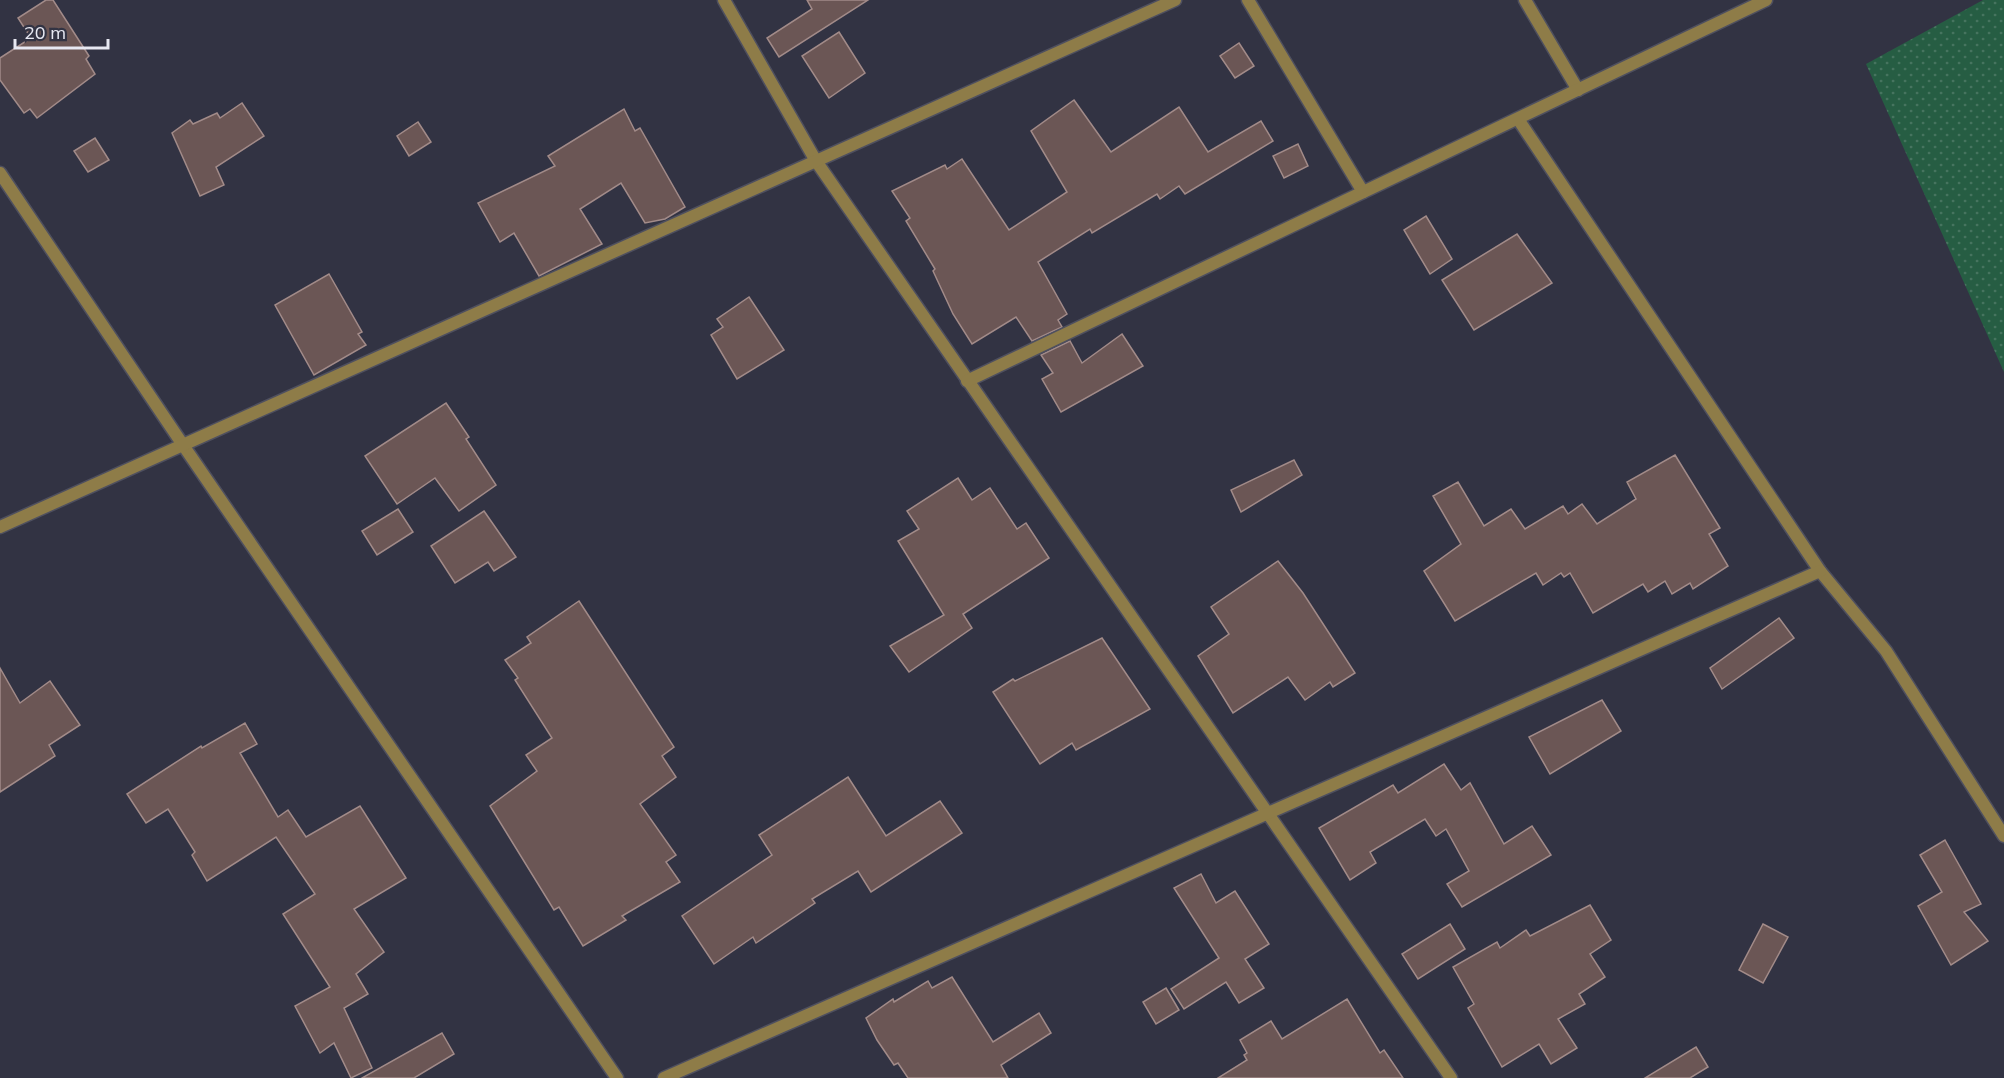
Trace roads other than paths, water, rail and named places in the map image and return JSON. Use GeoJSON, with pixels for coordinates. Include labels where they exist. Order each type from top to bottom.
{"type":"FeatureCollection","features":[{"type":"Feature","properties":{"kind":"street"},"geometry":{"type":"LineString","coordinates":[[724,0],[816,161],[1451,1078]]}},
{"type":"Feature","properties":{"kind":"street"},"geometry":{"type":"LineString","coordinates":[[0,527],[1175,0]]}},
{"type":"Feature","properties":{"kind":"street"},"geometry":{"type":"LineString","coordinates":[[1248,0],[1363,192]]}},
{"type":"Feature","properties":{"kind":"street"},"geometry":{"type":"LineString","coordinates":[[1526,0],[1578,90]]}},
{"type":"Feature","properties":{"kind":"street"},"geometry":{"type":"LineString","coordinates":[[967,381],[1766,0]]}},
{"type":"Feature","properties":{"kind":"street"},"geometry":{"type":"LineString","coordinates":[[1518,119],[1820,571],[1886,651],[2004,836]]}},
{"type":"Feature","properties":{"kind":"street"},"geometry":{"type":"LineString","coordinates":[[0,173],[183,445],[617,1078]]}},
{"type":"Feature","properties":{"kind":"street"},"geometry":{"type":"LineString","coordinates":[[664,1078],[1820,571]]}}]}
